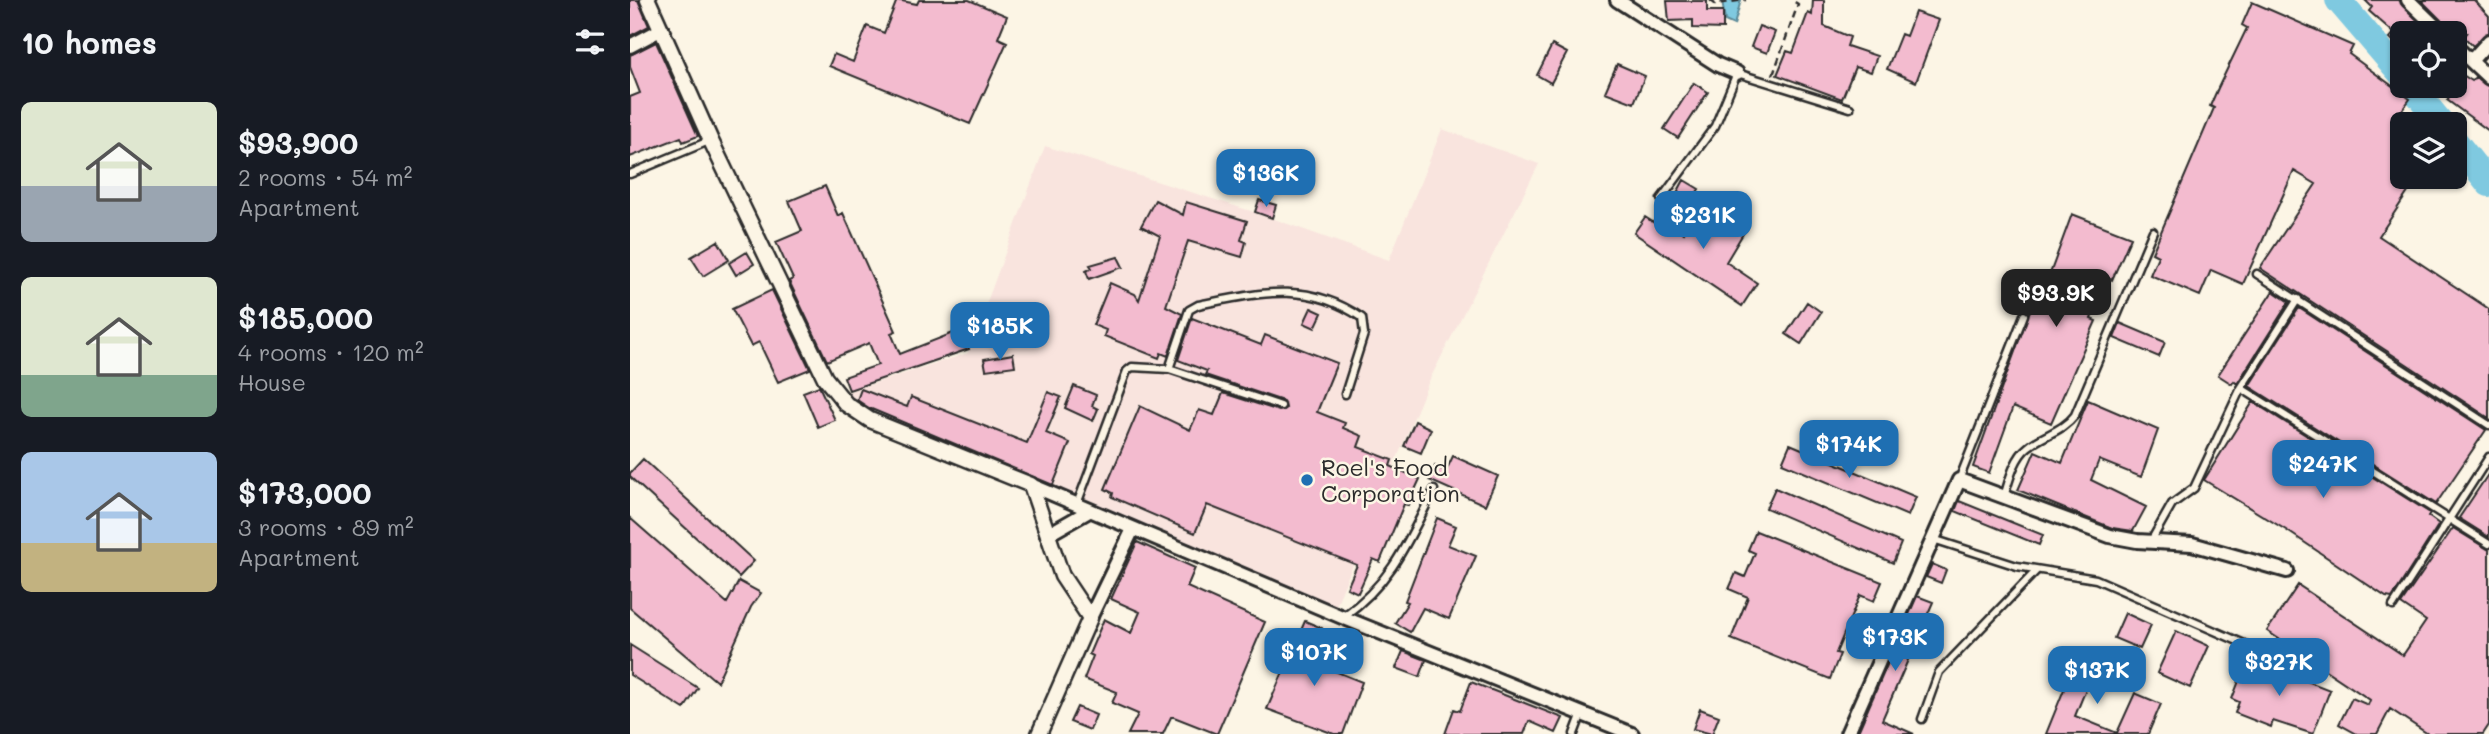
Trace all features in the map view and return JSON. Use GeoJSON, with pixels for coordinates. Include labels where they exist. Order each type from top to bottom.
{"type":"FeatureCollection","features":[{"type":"Feature","properties":{"kind":"street"},"geometry":{"type":"LineString","coordinates":[[648,0],[711,141],[825,378],[846,404],[870,420],[1342,617],[1632,734]]}},
{"type":"Feature","properties":{"kind":"street"},"geometry":{"type":"LineString","coordinates":[[1617,0],[1718,65],[1737,73]]}},
{"type":"Feature","properties":{"kind":"street"},"geometry":{"type":"LineString","coordinates":[[2408,0],[2430,21]]}},
{"type":"Feature","properties":{"kind":"street"},"geometry":{"type":"LineString","coordinates":[[630,46],[662,29]]}},
{"type":"Feature","properties":{"kind":"street"},"geometry":{"type":"LineString","coordinates":[[2471,61],[2489,41]]}},
{"type":"Feature","properties":{"kind":"street"},"geometry":{"type":"LineString","coordinates":[[2467,57],[2489,78]]}},
{"type":"Feature","properties":{"kind":"street"},"geometry":{"type":"LineString","coordinates":[[1847,734],[1959,480],[2110,536],[2192,544],[2287,571]]}},
{"type":"Feature","properties":{"kind":"street"},"geometry":{"type":"LineString","coordinates":[[1031,485],[1062,576],[1090,618]]}},
{"type":"Feature","properties":{"kind":"street"},"geometry":{"type":"LineString","coordinates":[[1048,535],[1089,511]]}},
{"type":"Feature","properties":{"kind":"street"},"geometry":{"type":"LineString","coordinates":[[1039,734],[1133,529]]}},
{"type":"Feature","properties":{"kind":"lane"},"geometry":{"type":"LineString","coordinates":[[1661,199],[1714,126],[1737,73],[1850,108]]}},
{"type":"Feature","properties":{"kind":"lane"},"geometry":{"type":"LineString","coordinates":[[630,174],[711,141]]}},
{"type":"Feature","properties":{"kind":"lane"},"geometry":{"type":"LineString","coordinates":[[2004,498],[2011,473],[2026,448],[2066,427],[2075,415],[2153,231]]}},
{"type":"Feature","properties":{"kind":"lane"},"geometry":{"type":"LineString","coordinates":[[2257,274],[2489,425]]}},
{"type":"Feature","properties":{"kind":"lane"},"geometry":{"type":"LineString","coordinates":[[1168,369],[1189,310],[1198,305],[1265,293],[1304,292],[1345,306],[1362,318],[1364,334],[1345,394]]}},
{"type":"Feature","properties":{"kind":"lane"},"geometry":{"type":"LineString","coordinates":[[2151,541],[2172,504],[2194,488],[2241,388],[2298,299]]}},
{"type":"Feature","properties":{"kind":"lane"},"geometry":{"type":"LineString","coordinates":[[1959,480],[2024,316]]}},
{"type":"Feature","properties":{"kind":"lane"},"geometry":{"type":"LineString","coordinates":[[1077,506],[1127,371],[1132,367],[1168,369],[1281,406]]}},
{"type":"Feature","properties":{"kind":"lane"},"geometry":{"type":"LineString","coordinates":[[2241,388],[2489,544]]}},
{"type":"Feature","properties":{"kind":"lane"},"geometry":{"type":"LineString","coordinates":[[2393,606],[2489,457]]}},
{"type":"Feature","properties":{"kind":"lane"},"geometry":{"type":"LineString","coordinates":[[1342,617],[1374,593],[1390,574],[1434,490]]}},
{"type":"Feature","properties":{"kind":"lane"},"geometry":{"type":"LineString","coordinates":[[1933,539],[2037,570],[2096,579],[2272,656]]}},
{"type":"Feature","properties":{"kind":"lane"},"geometry":{"type":"LineString","coordinates":[[1922,719],[1938,672],[2037,570]]}},
{"type":"Feature","properties":{"kind":"lane"},"geometry":{"type":"LineString","coordinates":[[1574,734],[1581,713]]}},
{"type":"Feature","properties":{"kind":"path"},"geometry":{"type":"LineString","coordinates":[[1710,0],[1715,4],[1746,0]]}},
{"type":"Feature","properties":{"kind":"path"},"geometry":{"type":"LineString","coordinates":[[1769,84],[1798,4],[1791,0]]}},
{"type":"Feature","properties":{"kind":"shaded area","name":"Roel's Food Corporation"},"geometry":{"type":"Polygon","coordinates":[[[1442,129],[1539,164],[1429,381],[1335,608],[849,400],[847,392],[968,353],[1045,146],[1257,213],[1389,260],[1442,129]]]}},
{"type":"Feature","properties":{"kind":"water"},"geometry":{"type":"Polygon","coordinates":[[[1722,0],[1741,0],[1734,25],[1725,21],[1722,0]]]}},
{"type":"Feature","properties":{"kind":"building"},"geometry":{"type":"Polygon","coordinates":[[[630,0],[638,0],[649,26],[630,36],[630,0]]]}},
{"type":"Feature","properties":{"kind":"building"},"geometry":{"type":"Polygon","coordinates":[[[897,0],[917,4],[919,0],[969,0],[1007,16],[998,38],[1007,42],[970,124],[829,66],[834,54],[853,62],[867,26],[884,33],[897,0]]]}},
{"type":"Feature","properties":{"kind":"building"},"geometry":{"type":"Polygon","coordinates":[[[1813,0],[1824,0],[1824,26],[1850,37],[1847,46],[1877,56],[1871,72],[1855,67],[1842,99],[1777,75],[1787,51],[1793,53],[1808,13],[1812,15],[1813,0]]]}},
{"type":"Feature","properties":{"kind":"building"},"geometry":{"type":"Polygon","coordinates":[[[2365,0],[2399,0],[2419,21],[2390,21],[2390,29],[2369,11],[2372,7],[2365,0]]]}},
{"type":"Feature","properties":{"kind":"building"},"geometry":{"type":"Polygon","coordinates":[[[2421,0],[2474,0],[2489,16],[2489,32],[2473,46],[2467,40],[2467,21],[2442,21],[2421,0]]]}},
{"type":"Feature","properties":{"kind":"building"},"geometry":{"type":"Polygon","coordinates":[[[1667,1],[1707,1],[1707,11],[1723,11],[1723,29],[1693,28],[1693,20],[1669,21],[1667,1]]]}},
{"type":"Feature","properties":{"kind":"building"},"geometry":{"type":"Polygon","coordinates":[[[2252,2],[2353,46],[2349,54],[2390,84],[2390,98],[2410,99],[2401,112],[2390,112],[2390,189],[2410,189],[2379,236],[2489,309],[2489,418],[2260,268],[2316,184],[2294,171],[2243,284],[2211,270],[2200,296],[2150,275],[2158,256],[2152,253],[2214,108],[2210,106],[2247,28],[2242,25],[2252,2]]]}},
{"type":"Feature","properties":{"kind":"building"},"geometry":{"type":"Polygon","coordinates":[[[1915,12],[1939,20],[1916,82],[1887,69],[1901,34],[1906,36],[1915,12]]]}},
{"type":"Feature","properties":{"kind":"building"},"geometry":{"type":"Polygon","coordinates":[[[1759,26],[1775,32],[1767,53],[1751,47],[1759,26]]]}},
{"type":"Feature","properties":{"kind":"building"},"geometry":{"type":"Polygon","coordinates":[[[656,42],[698,136],[683,142],[681,137],[630,157],[630,97],[640,93],[630,67],[630,55],[656,42]]]}},
{"type":"Feature","properties":{"kind":"building"},"geometry":{"type":"Polygon","coordinates":[[[1552,45],[1567,53],[1551,83],[1537,75],[1552,45]]]}},
{"type":"Feature","properties":{"kind":"building"},"geometry":{"type":"Polygon","coordinates":[[[1617,64],[1645,76],[1634,103],[1605,92],[1617,64]]]}},
{"type":"Feature","properties":{"kind":"building"},"geometry":{"type":"Polygon","coordinates":[[[2475,77],[2489,87],[2489,131],[2467,112],[2447,100],[2467,98],[2467,78],[2472,81],[2475,77]]]}},
{"type":"Feature","properties":{"kind":"building"},"geometry":{"type":"Polygon","coordinates":[[[1694,83],[1708,92],[1678,138],[1664,129],[1694,83]]]}},
{"type":"Feature","properties":{"kind":"building"},"geometry":{"type":"Polygon","coordinates":[[[1684,180],[1699,189],[1691,202],[1677,193],[1684,180]]]}},
{"type":"Feature","properties":{"kind":"building"},"geometry":{"type":"Polygon","coordinates":[[[825,186],[838,216],[843,213],[896,331],[891,333],[900,354],[963,329],[969,349],[849,390],[844,377],[878,365],[869,343],[827,361],[789,281],[793,279],[776,242],[802,231],[789,201],[825,186]]]}},
{"type":"Feature","properties":{"kind":"building"},"geometry":{"type":"Polygon","coordinates":[[[1155,200],[1183,215],[1186,202],[1247,221],[1241,240],[1246,242],[1242,257],[1188,241],[1166,306],[1182,314],[1168,356],[1161,353],[1159,358],[1104,336],[1106,330],[1093,325],[1110,283],[1135,294],[1139,300],[1160,236],[1141,226],[1155,200]]]}},
{"type":"Feature","properties":{"kind":"building"},"geometry":{"type":"Polygon","coordinates":[[[1259,200],[1276,205],[1272,218],[1255,212],[1259,200]]]}},
{"type":"Feature","properties":{"kind":"building"},"geometry":{"type":"Polygon","coordinates":[[[1700,206],[1744,232],[1726,262],[1757,283],[1742,306],[1634,233],[1645,217],[1659,226],[1663,219],[1684,233],[1700,206]]]}},
{"type":"Feature","properties":{"kind":"building"},"geometry":{"type":"Polygon","coordinates":[[[2072,214],[2131,237],[2112,280],[2107,278],[2091,319],[2096,321],[2051,423],[2013,407],[1989,473],[1973,467],[2029,313],[2051,271],[2072,214]]]}},
{"type":"Feature","properties":{"kind":"building"},"geometry":{"type":"Polygon","coordinates":[[[718,241],[729,260],[703,276],[691,257],[718,241]]]}},
{"type":"Feature","properties":{"kind":"building"},"geometry":{"type":"Polygon","coordinates":[[[747,252],[754,264],[736,275],[729,263],[747,252]]]}},
{"type":"Feature","properties":{"kind":"building"},"geometry":{"type":"Polygon","coordinates":[[[1118,257],[1123,267],[1089,279],[1086,271],[1092,268],[1090,265],[1118,257]]]}},
{"type":"Feature","properties":{"kind":"building"},"geometry":{"type":"Polygon","coordinates":[[[772,290],[810,369],[778,382],[759,342],[751,346],[732,309],[772,290]]]}},
{"type":"Feature","properties":{"kind":"building"},"geometry":{"type":"Polygon","coordinates":[[[2273,291],[2289,302],[2237,384],[2234,381],[2232,384],[2218,375],[2273,291]]]}},
{"type":"Feature","properties":{"kind":"building"},"geometry":{"type":"Polygon","coordinates":[[[1807,302],[1821,312],[1801,344],[1786,334],[1807,302]]]}},
{"type":"Feature","properties":{"kind":"building"},"geometry":{"type":"Polygon","coordinates":[[[1311,308],[1322,313],[1315,328],[1304,323],[1311,308]]]}},
{"type":"Feature","properties":{"kind":"building"},"geometry":{"type":"Polygon","coordinates":[[[2299,308],[2486,430],[2436,504],[2249,386],[2299,308]]]}},
{"type":"Feature","properties":{"kind":"building"},"geometry":{"type":"Polygon","coordinates":[[[1192,318],[1261,345],[1265,335],[1337,363],[1317,412],[1345,423],[1343,428],[1362,436],[1358,447],[1392,460],[1390,466],[1420,479],[1408,505],[1404,504],[1380,562],[1373,559],[1358,593],[1347,588],[1357,565],[1207,505],[1195,533],[1112,497],[1113,493],[1105,489],[1140,406],[1190,430],[1199,410],[1214,415],[1223,393],[1279,411],[1286,408],[1283,401],[1205,375],[1207,371],[1178,360],[1192,318]]]}},
{"type":"Feature","properties":{"kind":"building"},"geometry":{"type":"Polygon","coordinates":[[[2120,323],[2165,342],[2159,357],[2114,338],[2120,323]]]}},
{"type":"Feature","properties":{"kind":"building"},"geometry":{"type":"Polygon","coordinates":[[[1013,354],[1015,366],[986,370],[984,359],[1013,354]]]}},
{"type":"Feature","properties":{"kind":"building"},"geometry":{"type":"Polygon","coordinates":[[[819,386],[835,420],[818,427],[803,392],[819,386]]]}},
{"type":"Feature","properties":{"kind":"building"},"geometry":{"type":"Polygon","coordinates":[[[1074,386],[1096,395],[1092,406],[1098,409],[1093,421],[1065,408],[1074,386]]]}},
{"type":"Feature","properties":{"kind":"building"},"geometry":{"type":"Polygon","coordinates":[[[861,389],[907,407],[911,397],[1027,443],[1048,392],[1061,397],[1046,433],[1070,443],[1053,485],[869,408],[857,400],[861,389]]]}},
{"type":"Feature","properties":{"kind":"building"},"geometry":{"type":"Polygon","coordinates":[[[2088,400],[2158,430],[2141,477],[2099,460],[2091,480],[2146,507],[2133,531],[2112,528],[2018,490],[2035,451],[2062,463],[2088,400]]]}},
{"type":"Feature","properties":{"kind":"building"},"geometry":{"type":"Polygon","coordinates":[[[2253,402],[2430,513],[2428,516],[2439,524],[2392,598],[2386,597],[2286,530],[2204,480],[2253,402]]]}},
{"type":"Feature","properties":{"kind":"building"},"geometry":{"type":"Polygon","coordinates":[[[1415,421],[1431,429],[1421,453],[1404,446],[1415,421]]]}},
{"type":"Feature","properties":{"kind":"building"},"geometry":{"type":"Polygon","coordinates":[[[1790,444],[1916,497],[1908,516],[1782,463],[1790,444]]]}},
{"type":"Feature","properties":{"kind":"building"},"geometry":{"type":"Polygon","coordinates":[[[1453,456],[1498,476],[1485,505],[1429,480],[1435,466],[1446,471],[1453,456]]]}},
{"type":"Feature","properties":{"kind":"building"},"geometry":{"type":"Polygon","coordinates":[[[643,459],[754,561],[739,577],[630,477],[630,473],[643,459]]]}},
{"type":"Feature","properties":{"kind":"building"},"geometry":{"type":"Polygon","coordinates":[[[2489,473],[2489,537],[2459,518],[2489,473]]]}},
{"type":"Feature","properties":{"kind":"building"},"geometry":{"type":"Polygon","coordinates":[[[1775,488],[1901,543],[1893,563],[1766,508],[1775,488]]]}},
{"type":"Feature","properties":{"kind":"building"},"geometry":{"type":"Polygon","coordinates":[[[1959,501],[2043,535],[2039,545],[1955,511],[1959,501]]]}},
{"type":"Feature","properties":{"kind":"building"},"geometry":{"type":"Polygon","coordinates":[[[630,518],[727,603],[739,581],[761,593],[751,607],[717,682],[630,608],[630,518]]]}},
{"type":"Feature","properties":{"kind":"building"},"geometry":{"type":"Polygon","coordinates":[[[1437,518],[1456,526],[1448,545],[1476,556],[1449,619],[1423,608],[1410,632],[1395,623],[1408,602],[1405,601],[1437,518]]]}},
{"type":"Feature","properties":{"kind":"building"},"geometry":{"type":"Polygon","coordinates":[[[2453,528],[2489,550],[2489,725],[2483,734],[2428,734],[2390,709],[2377,734],[2357,734],[2339,724],[2352,698],[2368,705],[2370,700],[2267,631],[2298,585],[2403,655],[2426,621],[2401,604],[2453,528]]]}},
{"type":"Feature","properties":{"kind":"building"},"geometry":{"type":"Polygon","coordinates":[[[1756,531],[1882,582],[1874,601],[1860,595],[1836,653],[1840,654],[1830,679],[1731,639],[1748,597],[1729,589],[1736,573],[1745,577],[1755,553],[1748,550],[1756,531]]]}},
{"type":"Feature","properties":{"kind":"building"},"geometry":{"type":"Polygon","coordinates":[[[1137,542],[1195,568],[1187,587],[1265,622],[1217,734],[1171,717],[1163,734],[1128,734],[1138,714],[1112,703],[1117,692],[1084,679],[1093,656],[1089,654],[1104,619],[1131,633],[1140,612],[1111,599],[1137,542]]]}},
{"type":"Feature","properties":{"kind":"building"},"geometry":{"type":"Polygon","coordinates":[[[1932,564],[1946,570],[1941,583],[1926,577],[1932,564]]]}},
{"type":"Feature","properties":{"kind":"building"},"geometry":{"type":"Polygon","coordinates":[[[1917,596],[1933,602],[1882,720],[1914,734],[1857,734],[1917,596]]]}},
{"type":"Feature","properties":{"kind":"building"},"geometry":{"type":"Polygon","coordinates":[[[2125,613],[2151,625],[2140,649],[2114,638],[2125,613]]]}},
{"type":"Feature","properties":{"kind":"building"},"geometry":{"type":"Polygon","coordinates":[[[1305,621],[1322,628],[1310,661],[1362,682],[1343,734],[1334,734],[1267,709],[1305,621]]]}},
{"type":"Feature","properties":{"kind":"building"},"geometry":{"type":"Polygon","coordinates":[[[2176,631],[2209,646],[2190,688],[2157,673],[2176,631]]]}},
{"type":"Feature","properties":{"kind":"building"},"geometry":{"type":"Polygon","coordinates":[[[630,645],[698,688],[684,709],[630,675],[630,645]]]}},
{"type":"Feature","properties":{"kind":"building"},"geometry":{"type":"Polygon","coordinates":[[[1403,651],[1426,660],[1420,677],[1396,668],[1403,651]]]}},
{"type":"Feature","properties":{"kind":"building"},"geometry":{"type":"Polygon","coordinates":[[[2074,653],[2097,662],[2075,716],[2117,733],[2135,693],[2161,704],[2148,734],[2046,734],[2069,677],[2065,675],[2074,653]]]}},
{"type":"Feature","properties":{"kind":"building"},"geometry":{"type":"Polygon","coordinates":[[[2248,658],[2330,690],[2313,734],[2273,721],[2271,727],[2235,713],[2239,702],[2232,699],[2248,658]]]}},
{"type":"Feature","properties":{"kind":"building"},"geometry":{"type":"Polygon","coordinates":[[[1471,682],[1563,718],[1556,733],[1529,721],[1524,734],[1445,734],[1454,709],[1460,711],[1471,682]]]}},
{"type":"Feature","properties":{"kind":"building"},"geometry":{"type":"Polygon","coordinates":[[[1077,707],[1096,715],[1090,730],[1070,722],[1077,707]]]}},
{"type":"Feature","properties":{"kind":"building"},"geometry":{"type":"Polygon","coordinates":[[[1700,709],[1719,716],[1712,734],[1693,729],[1700,709]]]}},
{"type":"Feature","properties":{"kind":"waterway"},"geometry":{"type":"LineString","coordinates":[[2338,0],[2390,61]]}},
{"type":"Feature","properties":{"kind":"waterway"},"geometry":{"type":"LineString","coordinates":[[2421,98],[2432,112]]}},
{"type":"Feature","properties":{"kind":"waterway"},"geometry":{"type":"LineString","coordinates":[[2467,156],[2489,184]]}},
{"type":"Feature","properties":{"kind":"place","name":"Roel's Food Corporation"},"geometry":{"type":"Point","coordinates":[1307,480]}}]}
